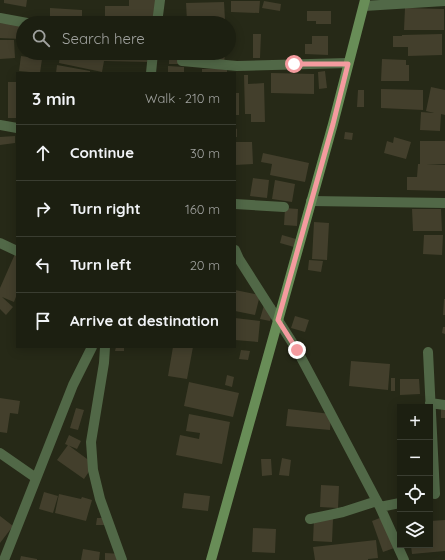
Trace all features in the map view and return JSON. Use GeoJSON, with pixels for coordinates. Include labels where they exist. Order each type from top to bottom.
{"type":"FeatureCollection","features":[{"type":"Feature","properties":{"kind":"main road"},"geometry":{"type":"LineString","coordinates":[[211,560],[260,389],[365,3]]}},
{"type":"Feature","properties":{"kind":"street"},"geometry":{"type":"LineString","coordinates":[[158,16],[160,0]]}},
{"type":"Feature","properties":{"kind":"street"},"geometry":{"type":"LineString","coordinates":[[365,3],[445,1]]}},
{"type":"Feature","properties":{"kind":"street"},"geometry":{"type":"LineString","coordinates":[[0,18],[16,21]]}},
{"type":"Feature","properties":{"kind":"street"},"geometry":{"type":"LineString","coordinates":[[151,72],[152,60]]}},
{"type":"Feature","properties":{"kind":"street"},"geometry":{"type":"LineString","coordinates":[[182,61],[238,66],[348,64]]}},
{"type":"Feature","properties":{"kind":"street"},"geometry":{"type":"LineString","coordinates":[[0,125],[16,128]]}},
{"type":"Feature","properties":{"kind":"street"},"geometry":{"type":"LineString","coordinates":[[311,201],[445,203]]}},
{"type":"Feature","properties":{"kind":"street"},"geometry":{"type":"LineString","coordinates":[[236,204],[284,207]]}},
{"type":"Feature","properties":{"kind":"street"},"geometry":{"type":"LineString","coordinates":[[0,243],[16,251]]}},
{"type":"Feature","properties":{"kind":"street"},"geometry":{"type":"LineString","coordinates":[[236,252],[297,350],[379,504],[404,560]]}},
{"type":"Feature","properties":{"kind":"street"},"geometry":{"type":"LineString","coordinates":[[4,560],[73,385],[92,348]]}},
{"type":"Feature","properties":{"kind":"street"},"geometry":{"type":"LineString","coordinates":[[105,348],[104,363],[91,442],[92,470],[100,499],[122,560]]}},
{"type":"Feature","properties":{"kind":"street"},"geometry":{"type":"LineString","coordinates":[[428,352],[430,403],[437,495]]}},
{"type":"Feature","properties":{"kind":"street"},"geometry":{"type":"LineString","coordinates":[[430,403],[445,405]]}},
{"type":"Feature","properties":{"kind":"street"},"geometry":{"type":"LineString","coordinates":[[0,453],[36,478]]}},
{"type":"Feature","properties":{"kind":"street"},"geometry":{"type":"LineString","coordinates":[[310,519],[379,504],[397,504]]}},
{"type":"Feature","properties":{"kind":"building"},"geometry":{"type":"Polygon","coordinates":[[[4,0],[27,0],[26,7],[4,3],[4,0]]]}},
{"type":"Feature","properties":{"kind":"building"},"geometry":{"type":"Polygon","coordinates":[[[129,0],[155,0],[155,16],[105,16],[105,6],[129,6],[129,0]]]}},
{"type":"Feature","properties":{"kind":"building"},"geometry":{"type":"Polygon","coordinates":[[[231,1],[260,1],[259,13],[231,12],[231,1]]]}},
{"type":"Feature","properties":{"kind":"building"},"geometry":{"type":"Polygon","coordinates":[[[264,1],[281,4],[280,11],[262,8],[264,1]]]}},
{"type":"Feature","properties":{"kind":"building"},"geometry":{"type":"Polygon","coordinates":[[[224,2],[225,16],[187,16],[186,3],[224,2]]]}},
{"type":"Feature","properties":{"kind":"building"},"geometry":{"type":"Polygon","coordinates":[[[50,8],[82,10],[82,16],[50,16],[50,8]]]}},
{"type":"Feature","properties":{"kind":"building"},"geometry":{"type":"Polygon","coordinates":[[[405,8],[444,9],[444,30],[404,30],[405,8]]]}},
{"type":"Feature","properties":{"kind":"building"},"geometry":{"type":"Polygon","coordinates":[[[307,11],[331,11],[331,24],[316,24],[316,21],[307,21],[307,11]]]}},
{"type":"Feature","properties":{"kind":"building"},"geometry":{"type":"Polygon","coordinates":[[[0,23],[16,24],[16,39],[0,38],[0,23]]]}},
{"type":"Feature","properties":{"kind":"building"},"geometry":{"type":"Polygon","coordinates":[[[253,34],[261,34],[260,58],[253,58],[253,34]]]}},
{"type":"Feature","properties":{"kind":"building"},"geometry":{"type":"Polygon","coordinates":[[[442,34],[442,55],[408,56],[408,47],[393,47],[393,36],[442,34]]]}},
{"type":"Feature","properties":{"kind":"building"},"geometry":{"type":"Polygon","coordinates":[[[312,36],[328,36],[328,55],[305,54],[305,44],[312,44],[312,36]]]}},
{"type":"Feature","properties":{"kind":"building"},"geometry":{"type":"Polygon","coordinates":[[[0,40],[14,40],[15,58],[0,59],[0,40]]]}},
{"type":"Feature","properties":{"kind":"building"},"geometry":{"type":"Polygon","coordinates":[[[382,59],[406,60],[406,65],[409,65],[409,81],[381,81],[382,59]]]}},
{"type":"Feature","properties":{"kind":"building"},"geometry":{"type":"Polygon","coordinates":[[[20,60],[42,60],[40,72],[19,71],[20,60]]]}},
{"type":"Feature","properties":{"kind":"building"},"geometry":{"type":"Polygon","coordinates":[[[59,60],[148,60],[148,62],[104,61],[102,72],[59,63],[59,60]]]}},
{"type":"Feature","properties":{"kind":"building"},"geometry":{"type":"Polygon","coordinates":[[[169,60],[185,60],[185,64],[169,64],[169,60]]]}},
{"type":"Feature","properties":{"kind":"building"},"geometry":{"type":"Polygon","coordinates":[[[187,60],[224,60],[224,65],[187,64],[187,60]]]}},
{"type":"Feature","properties":{"kind":"building"},"geometry":{"type":"Polygon","coordinates":[[[57,65],[90,71],[90,72],[56,72],[57,65]]]}},
{"type":"Feature","properties":{"kind":"building"},"geometry":{"type":"Polygon","coordinates":[[[168,66],[184,67],[184,72],[168,72],[168,66]]]}},
{"type":"Feature","properties":{"kind":"building"},"geometry":{"type":"Polygon","coordinates":[[[227,68],[227,72],[202,72],[202,69],[227,68]]]}},
{"type":"Feature","properties":{"kind":"building"},"geometry":{"type":"Polygon","coordinates":[[[325,71],[327,88],[319,89],[318,72],[325,71]]]}},
{"type":"Feature","properties":{"kind":"building"},"geometry":{"type":"Polygon","coordinates":[[[271,73],[314,74],[314,94],[271,93],[271,73]]]}},
{"type":"Feature","properties":{"kind":"building"},"geometry":{"type":"Polygon","coordinates":[[[244,75],[248,75],[248,84],[264,83],[265,122],[251,122],[251,114],[245,114],[244,75]]]}},
{"type":"Feature","properties":{"kind":"building"},"geometry":{"type":"Polygon","coordinates":[[[8,82],[16,82],[16,118],[8,118],[8,82]]]}},
{"type":"Feature","properties":{"kind":"building"},"geometry":{"type":"Polygon","coordinates":[[[431,87],[445,90],[445,115],[441,114],[440,131],[420,130],[421,112],[434,113],[426,111],[431,87]]]}},
{"type":"Feature","properties":{"kind":"building"},"geometry":{"type":"Polygon","coordinates":[[[381,89],[423,90],[423,110],[381,108],[381,89]]]}},
{"type":"Feature","properties":{"kind":"building"},"geometry":{"type":"Polygon","coordinates":[[[358,90],[364,90],[364,107],[357,107],[358,90]]]}},
{"type":"Feature","properties":{"kind":"building"},"geometry":{"type":"Polygon","coordinates":[[[236,93],[239,93],[239,115],[236,115],[236,93]]]}},
{"type":"Feature","properties":{"kind":"building"},"geometry":{"type":"Polygon","coordinates":[[[345,132],[353,133],[352,140],[344,139],[345,132]]]}},
{"type":"Feature","properties":{"kind":"building"},"geometry":{"type":"Polygon","coordinates":[[[15,136],[15,143],[0,145],[0,137],[15,136]]]}},
{"type":"Feature","properties":{"kind":"building"},"geometry":{"type":"Polygon","coordinates":[[[394,137],[411,142],[406,159],[384,153],[387,141],[393,143],[394,137]]]}},
{"type":"Feature","properties":{"kind":"building"},"geometry":{"type":"Polygon","coordinates":[[[420,141],[445,141],[445,164],[426,164],[445,165],[445,191],[407,190],[407,177],[417,177],[418,164],[420,164],[420,141]]]}},
{"type":"Feature","properties":{"kind":"building"},"geometry":{"type":"Polygon","coordinates":[[[236,142],[252,142],[253,164],[236,165],[236,142]]]}},
{"type":"Feature","properties":{"kind":"building"},"geometry":{"type":"Polygon","coordinates":[[[263,153],[309,163],[305,182],[270,175],[272,164],[261,162],[263,153]]]}},
{"type":"Feature","properties":{"kind":"building"},"geometry":{"type":"Polygon","coordinates":[[[253,178],[269,180],[267,198],[250,196],[253,178]]]}},
{"type":"Feature","properties":{"kind":"building"},"geometry":{"type":"Polygon","coordinates":[[[275,180],[295,184],[292,202],[272,199],[275,180]]]}},
{"type":"Feature","properties":{"kind":"building"},"geometry":{"type":"Polygon","coordinates":[[[285,208],[298,209],[297,226],[284,225],[285,208]]]}},
{"type":"Feature","properties":{"kind":"building"},"geometry":{"type":"Polygon","coordinates":[[[412,209],[441,209],[442,231],[413,231],[412,209]]]}},
{"type":"Feature","properties":{"kind":"building"},"geometry":{"type":"Polygon","coordinates":[[[314,222],[329,223],[327,260],[312,259],[314,222]]]}},
{"type":"Feature","properties":{"kind":"building"},"geometry":{"type":"Polygon","coordinates":[[[282,235],[296,239],[294,247],[280,243],[282,235]]]}},
{"type":"Feature","properties":{"kind":"building"},"geometry":{"type":"Polygon","coordinates":[[[424,235],[443,235],[442,255],[423,254],[424,235]]]}},
{"type":"Feature","properties":{"kind":"building"},"geometry":{"type":"Polygon","coordinates":[[[15,254],[16,297],[14,302],[2,297],[13,307],[6,315],[0,309],[0,288],[15,254]]]}},
{"type":"Feature","properties":{"kind":"building"},"geometry":{"type":"Polygon","coordinates":[[[309,260],[323,261],[321,272],[308,270],[309,260]]]}},
{"type":"Feature","properties":{"kind":"building"},"geometry":{"type":"Polygon","coordinates":[[[236,290],[260,295],[255,315],[236,311],[236,290]]]}},
{"type":"Feature","properties":{"kind":"building"},"geometry":{"type":"Polygon","coordinates":[[[444,299],[445,315],[443,315],[444,299]]]}},
{"type":"Feature","properties":{"kind":"building"},"geometry":{"type":"Polygon","coordinates":[[[265,302],[275,305],[270,321],[260,319],[265,302]]]}},
{"type":"Feature","properties":{"kind":"building"},"geometry":{"type":"Polygon","coordinates":[[[295,316],[309,320],[305,332],[291,328],[295,316]]]}},
{"type":"Feature","properties":{"kind":"building"},"geometry":{"type":"Polygon","coordinates":[[[236,318],[260,321],[258,342],[236,340],[236,318]]]}},
{"type":"Feature","properties":{"kind":"building"},"geometry":{"type":"Polygon","coordinates":[[[443,327],[445,327],[445,334],[442,333],[443,327]]]}},
{"type":"Feature","properties":{"kind":"building"},"geometry":{"type":"Polygon","coordinates":[[[116,348],[124,348],[124,351],[115,351],[116,348]]]}},
{"type":"Feature","properties":{"kind":"building"},"geometry":{"type":"Polygon","coordinates":[[[173,348],[193,348],[187,379],[168,376],[173,348]]]}},
{"type":"Feature","properties":{"kind":"building"},"geometry":{"type":"Polygon","coordinates":[[[241,350],[250,351],[248,360],[239,359],[241,350]]]}},
{"type":"Feature","properties":{"kind":"building"},"geometry":{"type":"Polygon","coordinates":[[[351,361],[390,364],[388,390],[349,386],[351,361]]]}},
{"type":"Feature","properties":{"kind":"building"},"geometry":{"type":"Polygon","coordinates":[[[227,375],[234,377],[232,387],[225,385],[227,375]]]}},
{"type":"Feature","properties":{"kind":"building"},"geometry":{"type":"Polygon","coordinates":[[[391,378],[395,378],[395,391],[391,391],[391,378]]]}},
{"type":"Feature","properties":{"kind":"building"},"geometry":{"type":"Polygon","coordinates":[[[400,379],[419,379],[420,394],[400,395],[400,379]]]}},
{"type":"Feature","properties":{"kind":"building"},"geometry":{"type":"Polygon","coordinates":[[[189,382],[239,393],[233,417],[184,406],[189,382]]]}},
{"type":"Feature","properties":{"kind":"building"},"geometry":{"type":"Polygon","coordinates":[[[0,398],[20,401],[18,414],[10,413],[7,433],[0,432],[0,398]]]}},
{"type":"Feature","properties":{"kind":"building"},"geometry":{"type":"Polygon","coordinates":[[[441,405],[445,405],[445,418],[441,418],[441,405]]]}},
{"type":"Feature","properties":{"kind":"building"},"geometry":{"type":"Polygon","coordinates":[[[76,408],[84,410],[78,430],[70,428],[76,408]]]}},
{"type":"Feature","properties":{"kind":"building"},"geometry":{"type":"Polygon","coordinates":[[[288,409],[331,414],[330,430],[286,426],[288,409]]]}},
{"type":"Feature","properties":{"kind":"building"},"geometry":{"type":"Polygon","coordinates":[[[189,414],[230,422],[222,464],[176,455],[180,435],[199,439],[200,433],[186,431],[189,414]]]}},
{"type":"Feature","properties":{"kind":"building"},"geometry":{"type":"Polygon","coordinates":[[[69,435],[81,441],[77,449],[65,444],[69,435]]]}},
{"type":"Feature","properties":{"kind":"building"},"geometry":{"type":"Polygon","coordinates":[[[68,445],[94,464],[84,479],[57,460],[68,445]]]}},
{"type":"Feature","properties":{"kind":"building"},"geometry":{"type":"Polygon","coordinates":[[[282,458],[291,460],[289,476],[279,475],[282,458]]]}},
{"type":"Feature","properties":{"kind":"building"},"geometry":{"type":"Polygon","coordinates":[[[261,459],[271,459],[272,475],[262,476],[261,459]]]}},
{"type":"Feature","properties":{"kind":"building"},"geometry":{"type":"Polygon","coordinates":[[[321,485],[339,486],[338,508],[320,507],[321,485]]]}},
{"type":"Feature","properties":{"kind":"building"},"geometry":{"type":"Polygon","coordinates":[[[44,492],[58,496],[53,513],[39,509],[44,492]]]}},
{"type":"Feature","properties":{"kind":"building"},"geometry":{"type":"Polygon","coordinates":[[[184,493],[210,496],[208,511],[182,508],[184,493]]]}},
{"type":"Feature","properties":{"kind":"building"},"geometry":{"type":"Polygon","coordinates":[[[59,494],[92,500],[86,521],[55,513],[59,494]]]}},
{"type":"Feature","properties":{"kind":"building"},"geometry":{"type":"Polygon","coordinates":[[[0,516],[13,526],[0,543],[0,516]]]}},
{"type":"Feature","properties":{"kind":"building"},"geometry":{"type":"Polygon","coordinates":[[[385,516],[397,547],[383,552],[372,521],[385,516]]]}},
{"type":"Feature","properties":{"kind":"building"},"geometry":{"type":"Polygon","coordinates":[[[97,518],[110,518],[110,525],[96,525],[97,518]]]}},
{"type":"Feature","properties":{"kind":"building"},"geometry":{"type":"Polygon","coordinates":[[[314,519],[333,519],[332,542],[313,541],[314,519]]]}},
{"type":"Feature","properties":{"kind":"building"},"geometry":{"type":"Polygon","coordinates":[[[445,520],[445,551],[412,554],[411,548],[433,548],[433,521],[445,520]]]}},
{"type":"Feature","properties":{"kind":"building"},"geometry":{"type":"Polygon","coordinates":[[[253,528],[276,529],[275,553],[252,552],[253,528]]]}},
{"type":"Feature","properties":{"kind":"building"},"geometry":{"type":"Polygon","coordinates":[[[376,540],[378,558],[368,560],[315,560],[313,547],[376,540]]]}},
{"type":"Feature","properties":{"kind":"building"},"geometry":{"type":"Polygon","coordinates":[[[83,549],[100,552],[99,560],[81,560],[83,549]]]}},
{"type":"Feature","properties":{"kind":"building"},"geometry":{"type":"Polygon","coordinates":[[[105,553],[122,554],[121,560],[105,560],[105,553]]]}},
{"type":"Feature","properties":{"kind":"building"},"geometry":{"type":"Polygon","coordinates":[[[21,556],[37,559],[37,560],[20,560],[21,556]]]}},
{"type":"Feature","properties":{"kind":"route"},"geometry":{"type":"LineString","coordinates":[[294,64],[348,64],[333,124],[278,320],[297,350]]}}]}
